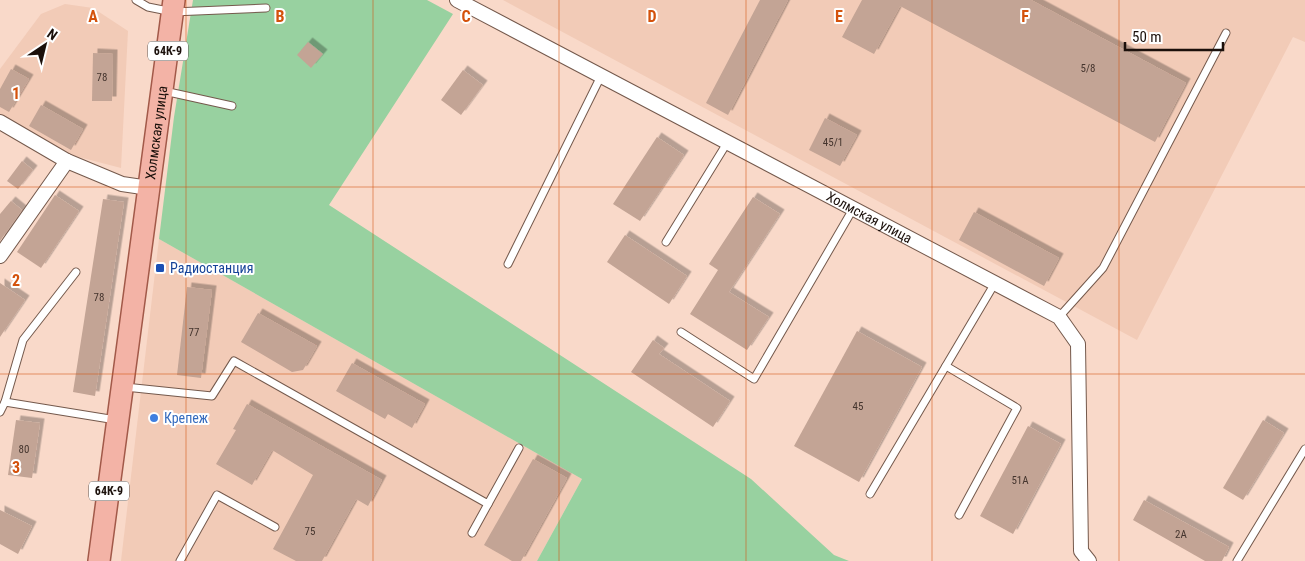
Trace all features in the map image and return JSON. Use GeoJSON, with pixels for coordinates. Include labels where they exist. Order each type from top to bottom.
{"type":"FeatureCollection","features":[{"type":"Feature","properties":{"kind":"main road","name":"Холмская улица"},"geometry":{"type":"LineString","coordinates":[[122,387],[174,6]]}},
{"type":"Feature","properties":{"kind":"main road","name":"64К-9"},"geometry":{"type":"LineString","coordinates":[[99,561],[122,387]]}},
{"type":"Feature","properties":{"kind":"street","name":"Холмская улица"},"geometry":{"type":"LineString","coordinates":[[457,0],[1059,317],[1078,344],[1081,551],[1089,561]]}},
{"type":"Feature","properties":{"kind":"street"},"geometry":{"type":"LineString","coordinates":[[0,122],[68,161],[122,184],[149,188]]}},
{"type":"Feature","properties":{"kind":"street"},"geometry":{"type":"LineString","coordinates":[[0,256],[68,161]]}},
{"type":"Feature","properties":{"kind":"lane"},"geometry":{"type":"LineString","coordinates":[[136,0],[148,7],[266,8]]}},
{"type":"Feature","properties":{"kind":"lane"},"geometry":{"type":"LineString","coordinates":[[1059,317],[1103,268],[1226,33]]}},
{"type":"Feature","properties":{"kind":"lane"},"geometry":{"type":"LineString","coordinates":[[508,264],[601,76]]}},
{"type":"Feature","properties":{"kind":"lane"},"geometry":{"type":"LineString","coordinates":[[162,91],[232,106]]}},
{"type":"Feature","properties":{"kind":"lane"},"geometry":{"type":"LineString","coordinates":[[666,242],[727,143]]}},
{"type":"Feature","properties":{"kind":"lane"},"geometry":{"type":"LineString","coordinates":[[681,332],[754,379],[853,209]]}},
{"type":"Feature","properties":{"kind":"lane"},"geometry":{"type":"LineString","coordinates":[[0,412],[5,402],[23,340],[76,272]]}},
{"type":"Feature","properties":{"kind":"lane"},"geometry":{"type":"LineString","coordinates":[[870,494],[995,283]]}},
{"type":"Feature","properties":{"kind":"lane"},"geometry":{"type":"LineString","coordinates":[[122,387],[212,396],[234,361],[488,504]]}},
{"type":"Feature","properties":{"kind":"lane"},"geometry":{"type":"LineString","coordinates":[[946,366],[1017,408],[959,515]]}},
{"type":"Feature","properties":{"kind":"lane"},"geometry":{"type":"LineString","coordinates":[[5,402],[118,420]]}},
{"type":"Feature","properties":{"kind":"lane"},"geometry":{"type":"LineString","coordinates":[[472,533],[518,448]]}},
{"type":"Feature","properties":{"kind":"lane"},"geometry":{"type":"LineString","coordinates":[[1237,561],[1305,448]]}},
{"type":"Feature","properties":{"kind":"lane"},"geometry":{"type":"LineString","coordinates":[[180,561],[217,495],[275,527]]}},
{"type":"Feature","properties":{"kind":"shaded area"},"geometry":{"type":"Polygon","coordinates":[[[503,0],[1305,0],[1305,42],[1293,37],[1137,340],[503,0]]]}},
{"type":"Feature","properties":{"kind":"shaded area"},"geometry":{"type":"Polygon","coordinates":[[[65,4],[93,8],[128,31],[121,168],[75,156],[0,115],[0,69],[41,14],[65,4]]]}},
{"type":"Feature","properties":{"kind":"shaded area"},"geometry":{"type":"Polygon","coordinates":[[[159,239],[582,479],[537,561],[121,561],[159,239]]]}},
{"type":"Feature","properties":{"kind":"green space"},"geometry":{"type":"Polygon","coordinates":[[[193,0],[427,0],[453,14],[329,205],[751,479],[834,555],[849,561],[537,561],[582,479],[159,239],[174,117],[193,0]]]}},
{"type":"Feature","properties":{"kind":"building"},"geometry":{"type":"Polygon","coordinates":[[[760,0],[788,0],[728,115],[706,103],[760,0]]]}},
{"type":"Feature","properties":{"kind":"building"},"geometry":{"type":"Polygon","coordinates":[[[862,0],[1031,0],[1186,83],[1155,142],[900,6],[874,54],[842,37],[862,0]]]}},
{"type":"Feature","properties":{"kind":"building"},"geometry":{"type":"Polygon","coordinates":[[[308,42],[323,54],[311,68],[297,55],[308,42]]]}},
{"type":"Feature","properties":{"kind":"building"},"geometry":{"type":"Polygon","coordinates":[[[93,53],[113,54],[112,101],[92,101],[93,53]]]}},
{"type":"Feature","properties":{"kind":"building"},"geometry":{"type":"Polygon","coordinates":[[[11,69],[29,79],[9,112],[0,107],[0,89],[11,69]]]}},
{"type":"Feature","properties":{"kind":"building"},"geometry":{"type":"Polygon","coordinates":[[[463,70],[483,85],[461,115],[441,100],[463,70]]]}},
{"type":"Feature","properties":{"kind":"building"},"geometry":{"type":"Polygon","coordinates":[[[41,105],[83,129],[71,150],[29,126],[41,105]]]}},
{"type":"Feature","properties":{"kind":"building"},"geometry":{"type":"Polygon","coordinates":[[[825,118],[857,135],[840,166],[809,150],[825,118]]]}},
{"type":"Feature","properties":{"kind":"building"},"geometry":{"type":"Polygon","coordinates":[[[657,137],[684,155],[640,221],[613,204],[657,137]]]}},
{"type":"Feature","properties":{"kind":"building"},"geometry":{"type":"Polygon","coordinates":[[[22,161],[33,170],[18,189],[7,181],[22,161]]]}},
{"type":"Feature","properties":{"kind":"building"},"geometry":{"type":"Polygon","coordinates":[[[55,195],[79,211],[41,268],[17,252],[55,195]]]}},
{"type":"Feature","properties":{"kind":"building"},"geometry":{"type":"Polygon","coordinates":[[[753,197],[780,214],[729,292],[769,317],[747,350],[690,314],[718,270],[709,264],[753,197]]]}},
{"type":"Feature","properties":{"kind":"building"},"geometry":{"type":"Polygon","coordinates":[[[103,199],[124,202],[95,396],[73,392],[103,199]]]}},
{"type":"Feature","properties":{"kind":"building"},"geometry":{"type":"Polygon","coordinates":[[[11,201],[22,210],[0,241],[0,214],[11,201]]]}},
{"type":"Feature","properties":{"kind":"building"},"geometry":{"type":"Polygon","coordinates":[[[974,212],[1059,258],[1044,286],[959,240],[974,212]]]}},
{"type":"Feature","properties":{"kind":"building"},"geometry":{"type":"Polygon","coordinates":[[[625,235],[687,276],[669,304],[607,262],[625,235]]]}},
{"type":"Feature","properties":{"kind":"building"},"geometry":{"type":"Polygon","coordinates":[[[0,283],[25,300],[0,337],[0,283]]]}},
{"type":"Feature","properties":{"kind":"building"},"geometry":{"type":"Polygon","coordinates":[[[187,287],[212,290],[201,378],[177,375],[187,287]]]}},
{"type":"Feature","properties":{"kind":"building"},"geometry":{"type":"Polygon","coordinates":[[[258,313],[317,346],[303,370],[292,372],[241,342],[258,313]]]}},
{"type":"Feature","properties":{"kind":"building"},"geometry":{"type":"Polygon","coordinates":[[[857,331],[922,367],[859,482],[794,446],[857,331]]]}},
{"type":"Feature","properties":{"kind":"building"},"geometry":{"type":"Polygon","coordinates":[[[653,340],[664,348],[659,354],[730,401],[713,427],[631,372],[653,340]]]}},
{"type":"Feature","properties":{"kind":"building"},"geometry":{"type":"Polygon","coordinates":[[[352,363],[425,404],[412,428],[388,414],[385,419],[336,391],[352,363]]]}},
{"type":"Feature","properties":{"kind":"building"},"geometry":{"type":"Polygon","coordinates":[[[247,404],[382,480],[368,506],[356,499],[322,561],[296,561],[273,549],[313,475],[272,450],[252,485],[216,464],[236,430],[233,429],[247,404]]]}},
{"type":"Feature","properties":{"kind":"building"},"geometry":{"type":"Polygon","coordinates":[[[16,420],[40,423],[32,478],[8,475],[16,420]]]}},
{"type":"Feature","properties":{"kind":"building"},"geometry":{"type":"Polygon","coordinates":[[[1263,420],[1284,433],[1243,500],[1223,488],[1263,420]]]}},
{"type":"Feature","properties":{"kind":"building"},"geometry":{"type":"Polygon","coordinates":[[[1028,426],[1061,444],[1013,534],[980,516],[1028,426]]]}},
{"type":"Feature","properties":{"kind":"building"},"geometry":{"type":"Polygon","coordinates":[[[533,459],[567,478],[521,561],[512,561],[484,545],[533,459]]]}},
{"type":"Feature","properties":{"kind":"building"},"geometry":{"type":"Polygon","coordinates":[[[1144,500],[1229,547],[1222,561],[1205,561],[1133,520],[1144,500]]]}},
{"type":"Feature","properties":{"kind":"building"},"geometry":{"type":"Polygon","coordinates":[[[0,510],[32,526],[18,554],[0,544],[0,510]]]}},
{"type":"Feature","properties":{"kind":"place","name":"Радиостанция"},"geometry":{"type":"Point","coordinates":[160,268]}},
{"type":"Feature","properties":{"kind":"place","name":"Крепеж"},"geometry":{"type":"Point","coordinates":[154,418]}}]}
